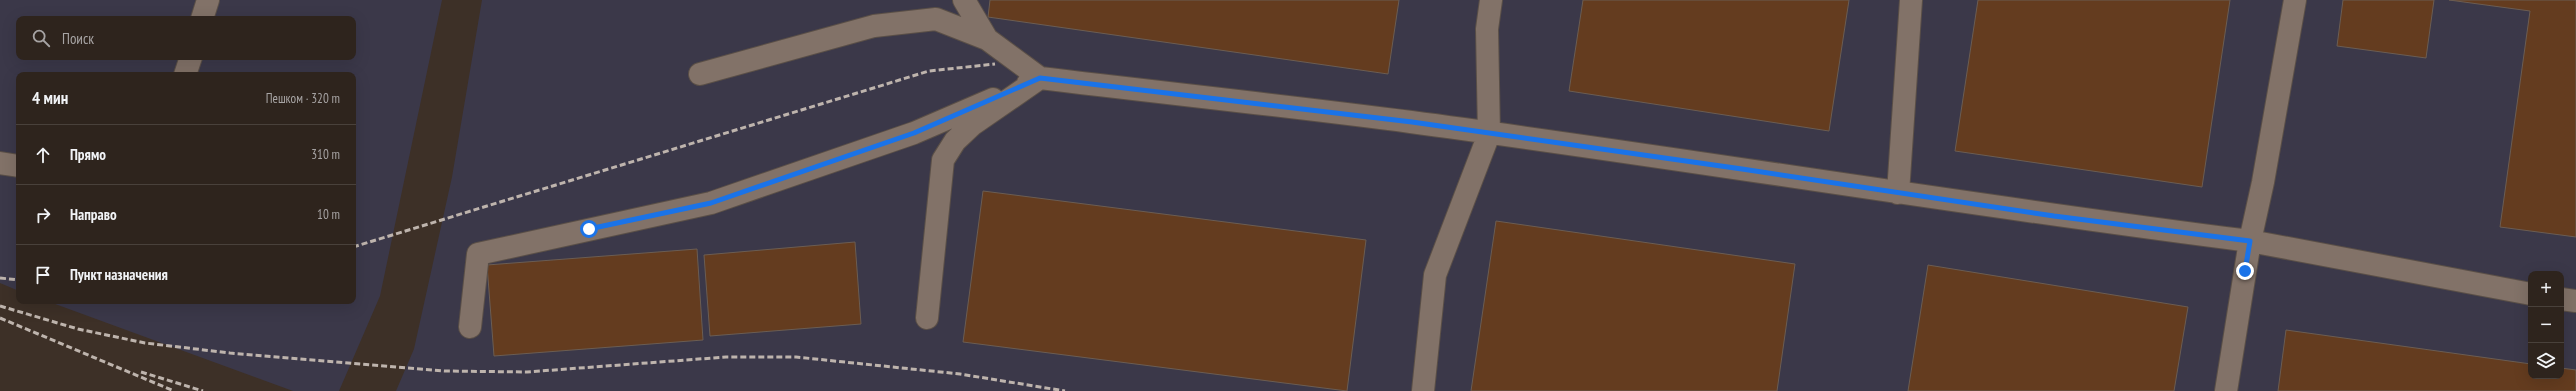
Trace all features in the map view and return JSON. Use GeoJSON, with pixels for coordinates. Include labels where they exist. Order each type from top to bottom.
{"type":"FeatureCollection","features":[{"type":"Feature","properties":{"kind":"lane"},"geometry":{"type":"LineString","coordinates":[[203,16],[208,0]]}},
{"type":"Feature","properties":{"kind":"lane"},"geometry":{"type":"LineString","coordinates":[[964,0],[987,39]]}},
{"type":"Feature","properties":{"kind":"lane"},"geometry":{"type":"LineString","coordinates":[[1423,391],[1435,275],[1489,134],[1487,29],[1491,0]]}},
{"type":"Feature","properties":{"kind":"lane"},"geometry":{"type":"LineString","coordinates":[[1898,192],[1911,0]]}},
{"type":"Feature","properties":{"kind":"lane"},"geometry":{"type":"LineString","coordinates":[[2226,391],[2250,241],[2263,182],[2295,0]]}},
{"type":"Feature","properties":{"kind":"lane"},"geometry":{"type":"LineString","coordinates":[[700,74],[874,26],[936,19],[987,39],[1040,78],[1489,134],[1898,192],[2054,216],[2250,241],[2528,293]]}},
{"type":"Feature","properties":{"kind":"lane"},"geometry":{"type":"LineString","coordinates":[[187,72],[190,60]]}},
{"type":"Feature","properties":{"kind":"lane"},"geometry":{"type":"LineString","coordinates":[[927,318],[943,160],[955,141],[972,125],[1040,78]]}},
{"type":"Feature","properties":{"kind":"lane"},"geometry":{"type":"LineString","coordinates":[[470,327],[478,254],[711,203],[914,133],[1040,78]]}},
{"type":"Feature","properties":{"kind":"lane"},"geometry":{"type":"LineString","coordinates":[[0,163],[16,166]]}},
{"type":"Feature","properties":{"kind":"lane"},"geometry":{"type":"LineString","coordinates":[[2564,299],[2576,301]]}},
{"type":"Feature","properties":{"kind":"shaded area"},"geometry":{"type":"Polygon","coordinates":[[[0,0],[442,0],[380,296],[339,391],[293,391],[55,304],[356,304],[356,72],[16,72],[16,290],[0,283],[0,0]]]}},
{"type":"Feature","properties":{"kind":"shaded area"},"geometry":{"type":"Polygon","coordinates":[[[482,0],[2576,0],[2576,391],[396,391],[414,349],[452,177],[482,0]]]}},
{"type":"Feature","properties":{"kind":"building"},"geometry":{"type":"Polygon","coordinates":[[[990,0],[1399,0],[1388,74],[988,17],[990,0]]]}},
{"type":"Feature","properties":{"kind":"building"},"geometry":{"type":"Polygon","coordinates":[[[1583,0],[1849,0],[1829,131],[1569,91],[1583,0]]]}},
{"type":"Feature","properties":{"kind":"building"},"geometry":{"type":"Polygon","coordinates":[[[1978,0],[2230,0],[2202,187],[1955,151],[1978,0]]]}},
{"type":"Feature","properties":{"kind":"building"},"geometry":{"type":"Polygon","coordinates":[[[2343,0],[2434,0],[2426,58],[2337,46],[2343,0]]]}},
{"type":"Feature","properties":{"kind":"building"},"geometry":{"type":"Polygon","coordinates":[[[2449,0],[2576,0],[2576,237],[2500,227],[2530,11],[2449,0]]]}},
{"type":"Feature","properties":{"kind":"building"},"geometry":{"type":"Polygon","coordinates":[[[983,191],[1366,240],[1347,391],[963,342],[983,191]]]}},
{"type":"Feature","properties":{"kind":"building"},"geometry":{"type":"Polygon","coordinates":[[[1496,221],[1795,264],[1777,391],[1471,391],[1496,221]]]}},
{"type":"Feature","properties":{"kind":"building"},"geometry":{"type":"Polygon","coordinates":[[[855,242],[861,324],[710,336],[704,255],[855,242]]]}},
{"type":"Feature","properties":{"kind":"building"},"geometry":{"type":"Polygon","coordinates":[[[697,249],[703,340],[494,356],[487,265],[697,249]]]}},
{"type":"Feature","properties":{"kind":"building"},"geometry":{"type":"Polygon","coordinates":[[[1928,265],[2188,307],[2174,391],[1908,391],[1928,265]]]}},
{"type":"Feature","properties":{"kind":"building"},"geometry":{"type":"Polygon","coordinates":[[[2286,330],[2528,364],[2528,379],[2564,379],[2564,368],[2576,370],[2576,391],[2278,391],[2286,330]]]}},
{"type":"Feature","properties":{"kind":"railway"},"geometry":{"type":"LineString","coordinates":[[356,246],[929,71],[995,64]]}},
{"type":"Feature","properties":{"kind":"railway"},"geometry":{"type":"LineString","coordinates":[[0,278],[16,280]]}},
{"type":"Feature","properties":{"kind":"railway"},"geometry":{"type":"LineString","coordinates":[[0,306],[78,329],[145,343],[230,353],[444,371],[527,372],[726,357],[796,357],[960,374],[1065,391]]}},
{"type":"Feature","properties":{"kind":"railway"},"geometry":{"type":"LineString","coordinates":[[0,318],[174,391]]}},
{"type":"Feature","properties":{"kind":"railway"},"geometry":{"type":"LineString","coordinates":[[141,372],[203,391]]}},
{"type":"Feature","properties":{"kind":"route"},"geometry":{"type":"LineString","coordinates":[[589,229],[711,203],[914,133],[1040,78],[1412,122],[1742,169],[2054,216],[2250,241],[2245,271]]}}]}
